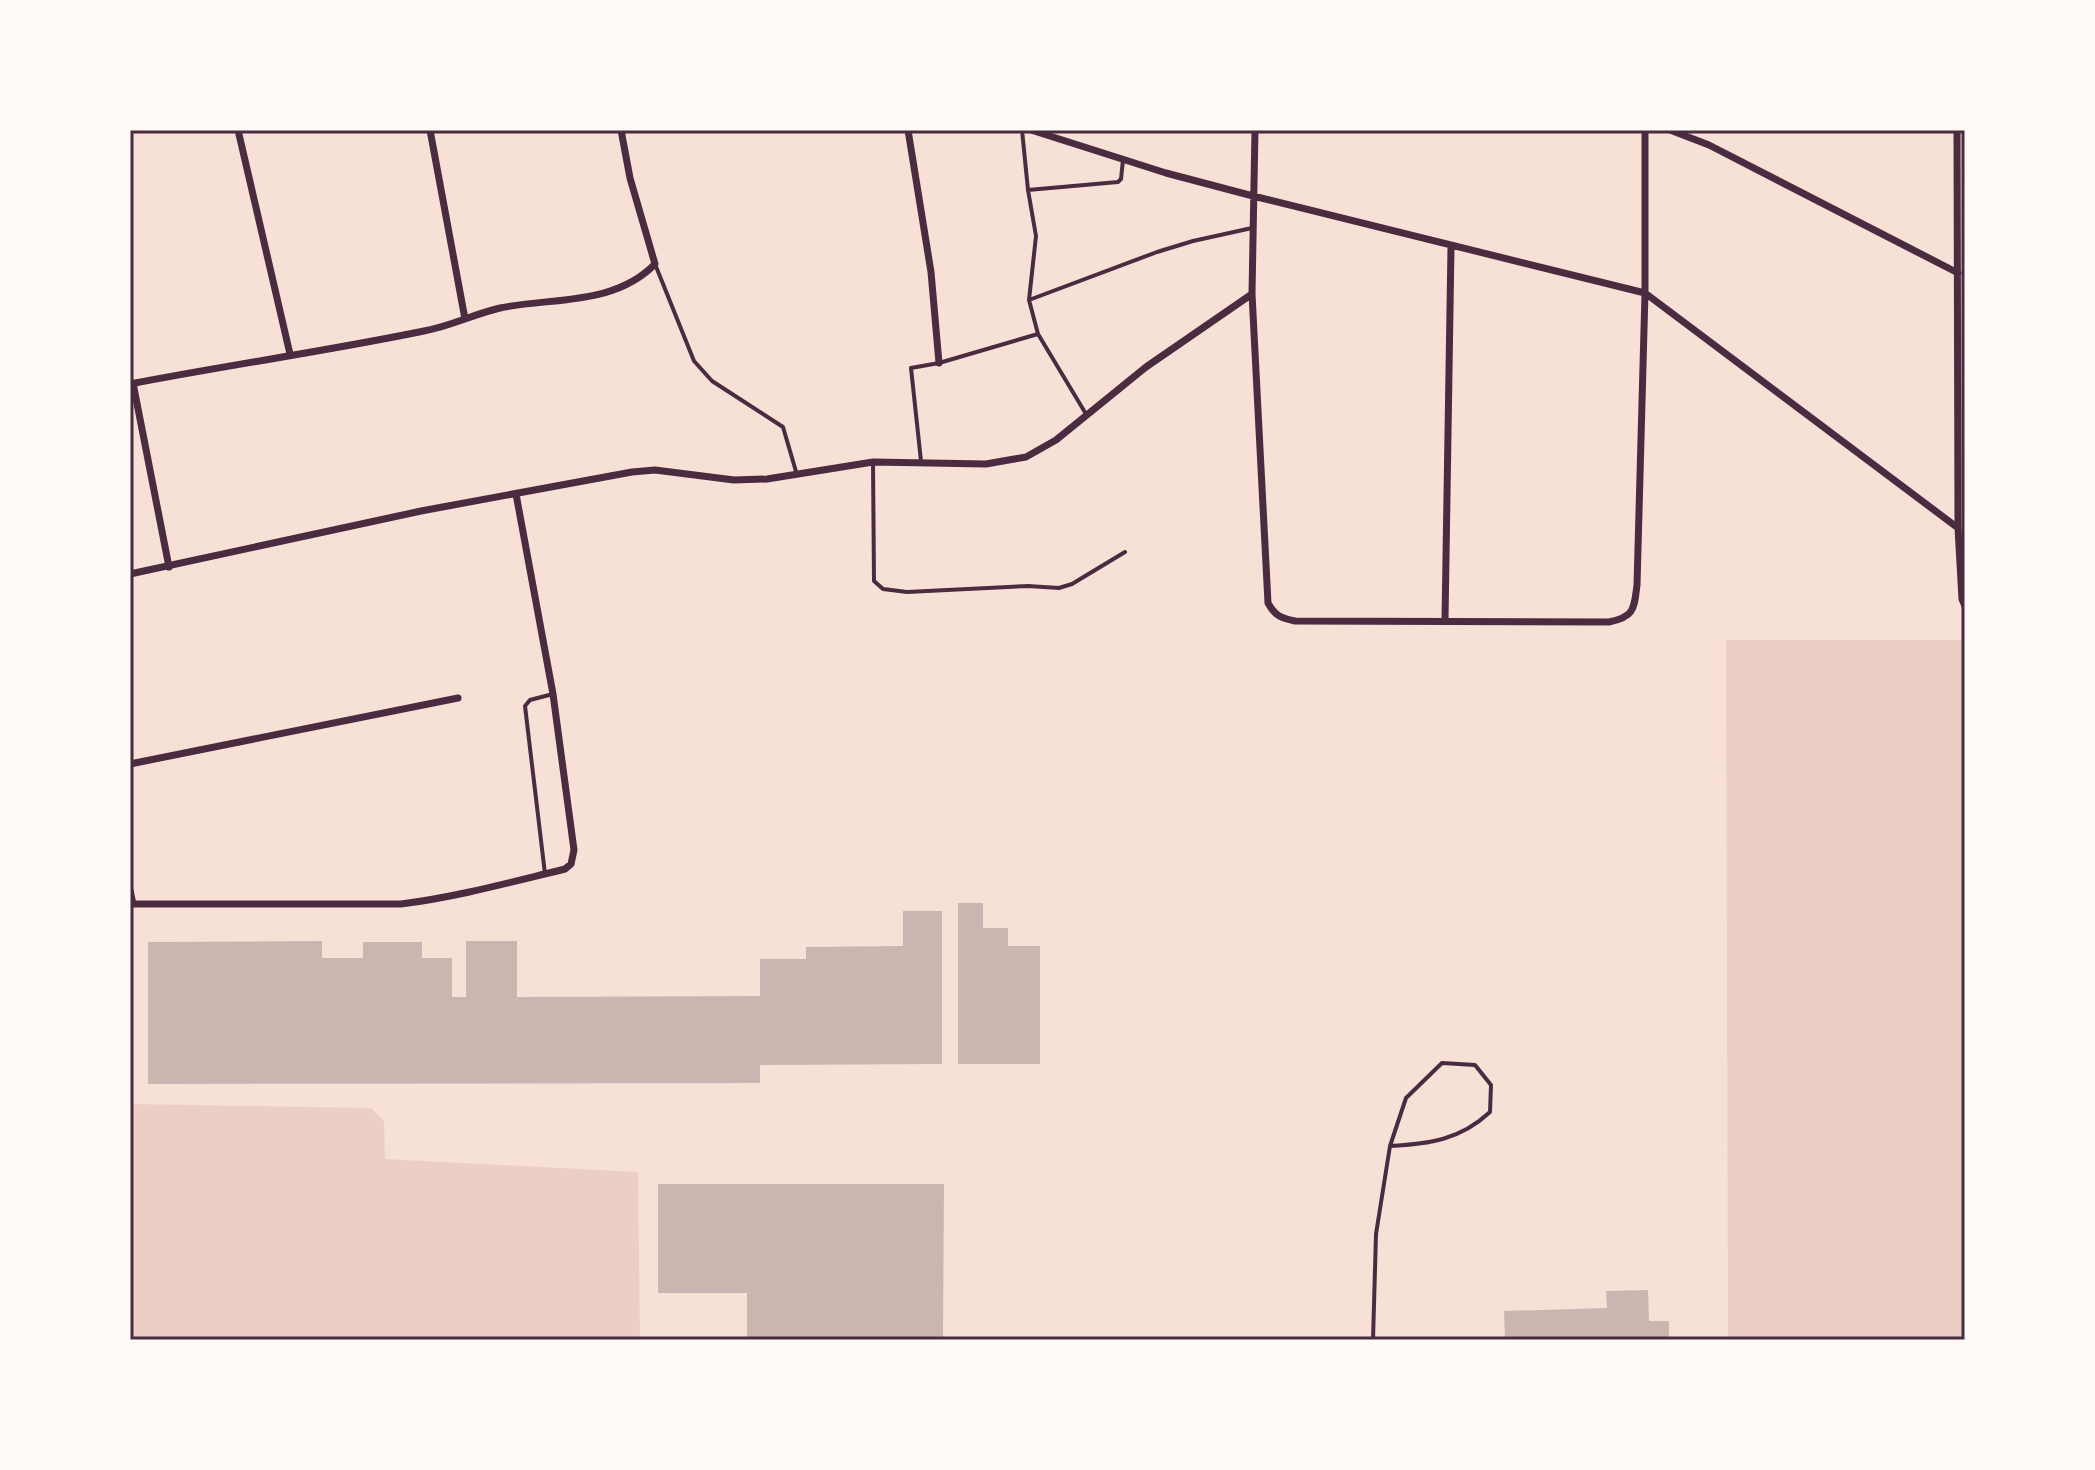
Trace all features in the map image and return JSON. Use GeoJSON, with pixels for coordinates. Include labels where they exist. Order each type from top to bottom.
{"type":"FeatureCollection","features":[{"type":"Feature","properties":{"kind":"street"},"geometry":{"type":"LineString","coordinates":[[238,130],[290,354]]}},
{"type":"Feature","properties":{"kind":"street"},"geometry":{"type":"LineString","coordinates":[[430,130],[465,319]]}},
{"type":"Feature","properties":{"kind":"street"},"geometry":{"type":"LineString","coordinates":[[169,567],[132,384],[425,331],[505,307],[545,304],[610,292],[630,285],[655,264],[630,178],[621,130]]}},
{"type":"Feature","properties":{"kind":"street"},"geometry":{"type":"LineString","coordinates":[[908,130],[929,258],[939,363]]}},
{"type":"Feature","properties":{"kind":"street"},"geometry":{"type":"LineString","coordinates":[[1031,130],[1166,173],[1451,247],[1645,293],[1958,528]]}},
{"type":"Feature","properties":{"kind":"street"},"geometry":{"type":"LineString","coordinates":[[1255,130],[1252,294],[1268,603],[1276,615],[1295,621],[1609,622],[1624,619],[1632,612],[1637,585],[1645,293],[1645,130]]}},
{"type":"Feature","properties":{"kind":"street"},"geometry":{"type":"LineString","coordinates":[[1670,130],[1709,145],[1818,199],[1958,273]]}},
{"type":"Feature","properties":{"kind":"street"},"geometry":{"type":"LineString","coordinates":[[1957,130],[1962,236],[1958,273],[1962,475],[1958,528],[1964,602]]}},
{"type":"Feature","properties":{"kind":"street"},"geometry":{"type":"LineString","coordinates":[[1445,620],[1451,247]]}},
{"type":"Feature","properties":{"kind":"street"},"geometry":{"type":"LineString","coordinates":[[130,574],[421,511],[632,472],[655,470],[734,480],[797,475],[873,462],[986,464],[1026,457],[1056,440],[1146,367],[1252,294]]}},
{"type":"Feature","properties":{"kind":"street"},"geometry":{"type":"LineString","coordinates":[[130,890],[132,904],[401,904],[437,899],[545,874],[565,869],[571,864],[574,850],[553,694],[516,494]]}},
{"type":"Feature","properties":{"kind":"street"},"geometry":{"type":"LineString","coordinates":[[130,764],[458,698]]}},
{"type":"Feature","properties":{"kind":"lane"},"geometry":{"type":"LineString","coordinates":[[1022,130],[1036,236],[1030,312],[1038,334],[1087,416]]}},
{"type":"Feature","properties":{"kind":"lane"},"geometry":{"type":"LineString","coordinates":[[1028,190],[1118,182],[1123,158]]}},
{"type":"Feature","properties":{"kind":"lane"},"geometry":{"type":"LineString","coordinates":[[1029,300],[1157,252],[1252,228]]}},
{"type":"Feature","properties":{"kind":"lane"},"geometry":{"type":"LineString","coordinates":[[655,264],[694,361],[712,381],[783,427],[797,475]]}},
{"type":"Feature","properties":{"kind":"lane"},"geometry":{"type":"LineString","coordinates":[[921,461],[911,370],[914,366],[939,363],[1038,334]]}},
{"type":"Feature","properties":{"kind":"lane"},"geometry":{"type":"LineString","coordinates":[[873,462],[874,581],[883,589],[907,592],[1028,586],[1059,588],[1072,584],[1125,552]]}},
{"type":"Feature","properties":{"kind":"lane"},"geometry":{"type":"LineString","coordinates":[[545,874],[525,706],[530,700],[553,694]]}},
{"type":"Feature","properties":{"kind":"lane"},"geometry":{"type":"LineString","coordinates":[[1373,1340],[1376,1234],[1390,1146],[1406,1098],[1442,1063],[1475,1065],[1491,1085],[1490,1112],[1473,1129],[1426,1144],[1390,1146]]}},
{"type":"Feature","properties":{"kind":"shaded area"},"geometry":{"type":"Polygon","coordinates":[[[1726,640],[1965,640],[1965,1340],[1728,1340],[1726,640]]]}},
{"type":"Feature","properties":{"kind":"shaded area"},"geometry":{"type":"Polygon","coordinates":[[[130,1104],[371,1108],[384,1121],[385,1159],[638,1172],[640,1340],[130,1340],[130,1104]]]}},
{"type":"Feature","properties":{"kind":"building"},"geometry":{"type":"Polygon","coordinates":[[[958,903],[983,903],[983,928],[1008,928],[1008,946],[1040,946],[1040,1064],[958,1064],[958,903]]]}},
{"type":"Feature","properties":{"kind":"building"},"geometry":{"type":"Polygon","coordinates":[[[903,911],[942,911],[942,1064],[760,1065],[760,1083],[148,1084],[148,942],[322,941],[322,958],[363,958],[363,942],[422,942],[422,958],[452,958],[452,997],[466,997],[466,941],[517,941],[517,997],[760,996],[760,959],[806,959],[806,947],[903,946],[903,911]]]}},
{"type":"Feature","properties":{"kind":"building"},"geometry":{"type":"Polygon","coordinates":[[[658,1184],[944,1184],[943,1340],[747,1340],[747,1293],[658,1293],[658,1184]]]}},
{"type":"Feature","properties":{"kind":"building"},"geometry":{"type":"Polygon","coordinates":[[[1648,1290],[1649,1321],[1669,1321],[1669,1340],[1505,1340],[1504,1311],[1607,1308],[1606,1291],[1648,1290]]]}}]}
